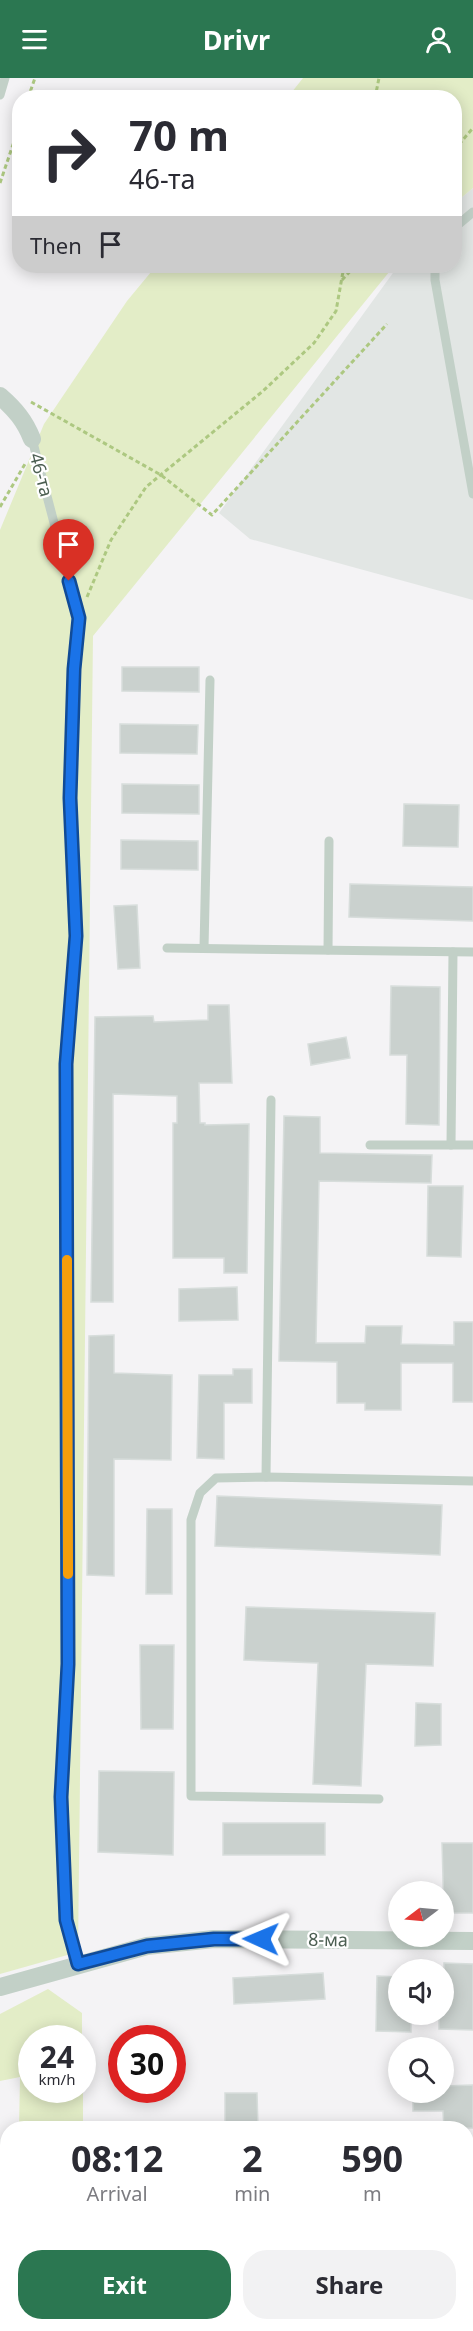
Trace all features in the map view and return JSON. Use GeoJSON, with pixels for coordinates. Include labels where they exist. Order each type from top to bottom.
{"type":"FeatureCollection","features":[{"type":"Feature","properties":{"kind":"street","name":"46-та"},"geometry":{"type":"LineString","coordinates":[[4,400],[19,414],[32,439]]}},
{"type":"Feature","properties":{"kind":"street","name":"8-ма"},"geometry":{"type":"LineString","coordinates":[[0,1987],[147,1946],[214,1939],[473,1941]]}},
{"type":"Feature","properties":{"kind":"street","name":"8-ма"},"geometry":{"type":"LineString","coordinates":[[0,2000],[78,1964]]}},
{"type":"Feature","properties":{"kind":"lane"},"geometry":{"type":"LineString","coordinates":[[0,95],[5,78]]}},
{"type":"Feature","properties":{"kind":"lane"},"geometry":{"type":"LineString","coordinates":[[435,273],[473,494]]}},
{"type":"Feature","properties":{"kind":"lane","name":"46-та"},"geometry":{"type":"LineString","coordinates":[[32,439],[79,618],[74,669],[70,798],[76,936],[66,1064],[68,1664],[61,1797],[66,1920],[78,1964]]}},
{"type":"Feature","properties":{"kind":"lane"},"geometry":{"type":"LineString","coordinates":[[204,948],[210,680]]}},
{"type":"Feature","properties":{"kind":"lane"},"geometry":{"type":"LineString","coordinates":[[328,950],[329,841]]}},
{"type":"Feature","properties":{"kind":"lane"},"geometry":{"type":"LineString","coordinates":[[167,948],[473,952]]}},
{"type":"Feature","properties":{"kind":"lane"},"geometry":{"type":"LineString","coordinates":[[450,1145],[453,952]]}},
{"type":"Feature","properties":{"kind":"lane"},"geometry":{"type":"LineString","coordinates":[[266,1477],[271,1100]]}},
{"type":"Feature","properties":{"kind":"lane"},"geometry":{"type":"LineString","coordinates":[[370,1145],[473,1146]]}},
{"type":"Feature","properties":{"kind":"lane"},"geometry":{"type":"LineString","coordinates":[[379,1799],[191,1796],[191,1520],[200,1493],[216,1478],[473,1481]]}},
{"type":"Feature","properties":{"kind":"path"},"geometry":{"type":"LineString","coordinates":[[462,141],[473,128]]}},
{"type":"Feature","properties":{"kind":"path"},"geometry":{"type":"LineString","coordinates":[[0,183],[12,148]]}},
{"type":"Feature","properties":{"kind":"path"},"geometry":{"type":"LineString","coordinates":[[79,618],[111,540],[146,487],[263,391],[314,343],[336,310],[343,273]]}},
{"type":"Feature","properties":{"kind":"path"},"geometry":{"type":"LineString","coordinates":[[341,281],[348,273]]}},
{"type":"Feature","properties":{"kind":"path"},"geometry":{"type":"LineString","coordinates":[[4,400],[20,398],[31,401],[161,475],[212,515],[387,324]]}},
{"type":"Feature","properties":{"kind":"path"},"geometry":{"type":"LineString","coordinates":[[0,507],[22,470],[32,439]]}},
{"type":"Feature","properties":{"kind":"shaded area"},"geometry":{"type":"Polygon","coordinates":[[[473,188],[473,600],[250,539],[219,513],[393,273],[462,273],[462,197],[473,188]]]}},
{"type":"Feature","properties":{"kind":"green space"},"geometry":{"type":"Polygon","coordinates":[[[303,78],[473,78],[473,188],[462,197],[462,90],[294,90],[303,78]]]}},
{"type":"Feature","properties":{"kind":"green space"},"geometry":{"type":"Polygon","coordinates":[[[150,273],[388,273],[93,636],[78,1952],[0,1974],[0,530],[44,424],[127,301],[150,273]]]}},
{"type":"Feature","properties":{"kind":"green space"},"geometry":{"type":"Polygon","coordinates":[[[48,1989],[82,2013],[82,2025],[18,2025],[18,2077],[0,2081],[0,2014],[48,1989]]]}},
{"type":"Feature","properties":{"kind":"green space"},"geometry":{"type":"Polygon","coordinates":[[[19,2103],[83,2103],[83,2121],[19,2121],[19,2103]]]}},
{"type":"Feature","properties":{"kind":"building"},"geometry":{"type":"Polygon","coordinates":[[[122,667],[199,667],[199,692],[122,691],[122,667]]]}},
{"type":"Feature","properties":{"kind":"building"},"geometry":{"type":"Polygon","coordinates":[[[120,724],[198,725],[197,754],[120,753],[120,724]]]}},
{"type":"Feature","properties":{"kind":"building"},"geometry":{"type":"Polygon","coordinates":[[[122,784],[199,785],[199,814],[122,813],[122,784]]]}},
{"type":"Feature","properties":{"kind":"building"},"geometry":{"type":"Polygon","coordinates":[[[404,804],[459,805],[458,847],[403,846],[404,804]]]}},
{"type":"Feature","properties":{"kind":"building"},"geometry":{"type":"Polygon","coordinates":[[[121,840],[198,841],[198,870],[121,869],[121,840]]]}},
{"type":"Feature","properties":{"kind":"building"},"geometry":{"type":"Polygon","coordinates":[[[350,884],[473,887],[473,921],[349,917],[350,884]]]}},
{"type":"Feature","properties":{"kind":"building"},"geometry":{"type":"Polygon","coordinates":[[[137,905],[140,968],[118,969],[114,906],[137,905]]]}},
{"type":"Feature","properties":{"kind":"building"},"geometry":{"type":"Polygon","coordinates":[[[391,986],[440,987],[439,1125],[406,1124],[407,1055],[390,1055],[391,986]]]}},
{"type":"Feature","properties":{"kind":"building"},"geometry":{"type":"Polygon","coordinates":[[[208,1005],[229,1005],[232,1083],[199,1083],[200,1123],[205,1123],[205,1125],[249,1124],[247,1273],[224,1273],[224,1258],[173,1258],[173,1123],[177,1123],[177,1096],[113,1094],[113,1302],[91,1302],[95,1017],[153,1016],[154,1022],[208,1020],[208,1005]]]}},
{"type":"Feature","properties":{"kind":"building"},"geometry":{"type":"Polygon","coordinates":[[[346,1037],[350,1058],[311,1065],[308,1044],[346,1037]]]}},
{"type":"Feature","properties":{"kind":"building"},"geometry":{"type":"Polygon","coordinates":[[[284,1116],[320,1117],[320,1153],[432,1155],[431,1183],[319,1181],[316,1343],[365,1343],[366,1326],[402,1326],[401,1344],[454,1345],[454,1322],[473,1322],[473,1402],[453,1402],[453,1363],[401,1363],[401,1410],[365,1410],[365,1403],[337,1403],[337,1362],[279,1361],[284,1116]]]}},
{"type":"Feature","properties":{"kind":"building"},"geometry":{"type":"Polygon","coordinates":[[[428,1186],[463,1186],[461,1257],[427,1256],[428,1186]]]}},
{"type":"Feature","properties":{"kind":"building"},"geometry":{"type":"Polygon","coordinates":[[[237,1287],[238,1320],[179,1321],[179,1289],[237,1287]]]}},
{"type":"Feature","properties":{"kind":"building"},"geometry":{"type":"Polygon","coordinates":[[[114,1335],[114,1373],[172,1375],[171,1460],[114,1459],[114,1576],[87,1575],[89,1336],[114,1335]]]}},
{"type":"Feature","properties":{"kind":"building"},"geometry":{"type":"Polygon","coordinates":[[[233,1369],[252,1369],[252,1403],[224,1403],[224,1459],[197,1458],[199,1375],[233,1375],[233,1369]]]}},
{"type":"Feature","properties":{"kind":"building"},"geometry":{"type":"Polygon","coordinates":[[[217,1496],[442,1505],[440,1555],[215,1546],[217,1496]]]}},
{"type":"Feature","properties":{"kind":"building"},"geometry":{"type":"Polygon","coordinates":[[[147,1509],[172,1509],[172,1594],[146,1594],[147,1509]]]}},
{"type":"Feature","properties":{"kind":"building"},"geometry":{"type":"Polygon","coordinates":[[[246,1607],[435,1613],[433,1666],[366,1664],[361,1786],[313,1784],[318,1663],[244,1660],[246,1607]]]}},
{"type":"Feature","properties":{"kind":"building"},"geometry":{"type":"Polygon","coordinates":[[[140,1645],[174,1645],[173,1729],[141,1729],[140,1645]]]}},
{"type":"Feature","properties":{"kind":"building"},"geometry":{"type":"Polygon","coordinates":[[[416,1703],[441,1704],[441,1745],[415,1746],[416,1703]]]}},
{"type":"Feature","properties":{"kind":"building"},"geometry":{"type":"Polygon","coordinates":[[[99,1771],[174,1772],[173,1855],[98,1852],[99,1771]]]}},
{"type":"Feature","properties":{"kind":"building"},"geometry":{"type":"Polygon","coordinates":[[[223,1823],[325,1823],[325,1855],[223,1855],[223,1823]]]}},
{"type":"Feature","properties":{"kind":"building"},"geometry":{"type":"Polygon","coordinates":[[[442,1843],[473,1843],[473,1913],[454,1913],[454,1881],[443,1881],[442,1843]]]}},
{"type":"Feature","properties":{"kind":"building"},"geometry":{"type":"Polygon","coordinates":[[[454,1963],[473,1964],[473,2030],[439,2029],[439,2025],[454,2025],[454,1963]]]}},
{"type":"Feature","properties":{"kind":"building"},"geometry":{"type":"Polygon","coordinates":[[[323,1973],[325,1999],[234,2004],[233,1978],[323,1973]]]}},
{"type":"Feature","properties":{"kind":"building"},"geometry":{"type":"Polygon","coordinates":[[[377,1976],[388,1976],[388,2025],[411,2025],[411,2032],[376,2031],[377,1976]]]}},
{"type":"Feature","properties":{"kind":"building"},"geometry":{"type":"Polygon","coordinates":[[[473,2085],[473,2121],[444,2121],[443,2111],[413,2111],[413,2103],[454,2103],[454,2086],[473,2085]]]}},
{"type":"Feature","properties":{"kind":"building"},"geometry":{"type":"Polygon","coordinates":[[[225,2093],[257,2093],[258,2121],[225,2121],[225,2093]]]}},
{"type":"Feature","properties":{"kind":"slow traffic"},"geometry":{"type":"LineString","coordinates":[[67,1260],[68,1574]]}},
{"type":"Feature","properties":{"kind":"route"},"geometry":{"type":"LineString","coordinates":[[69,581],[79,618],[74,669],[70,798],[76,936],[66,1064],[68,1664],[61,1797],[66,1920],[78,1964],[147,1946],[214,1939],[261,1939]]}}]}
